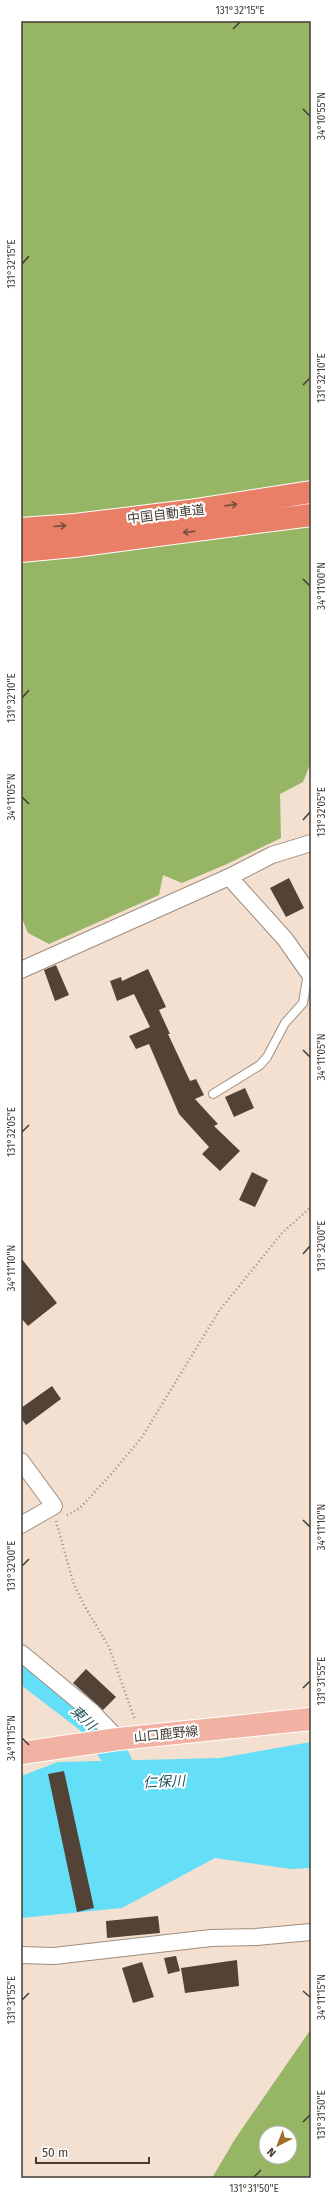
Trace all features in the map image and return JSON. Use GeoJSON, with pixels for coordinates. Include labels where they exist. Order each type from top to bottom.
{"type":"FeatureCollection","features":[{"type":"Feature","properties":{"kind":"highway","name":"中国自動車道"},"geometry":{"type":"LineString","coordinates":[[21,529],[76,525],[174,513],[311,492]]}},
{"type":"Feature","properties":{"kind":"highway","name":"中国自動車道"},"geometry":{"type":"LineString","coordinates":[[21,551],[82,545],[311,515]]}},
{"type":"Feature","properties":{"kind":"main road","name":"山口鹿野線"},"geometry":{"type":"LineString","coordinates":[[21,1753],[140,1736],[311,1719]]}},
{"type":"Feature","properties":{"kind":"street"},"geometry":{"type":"LineString","coordinates":[[21,970],[229,877],[272,855],[311,843]]}},
{"type":"Feature","properties":{"kind":"street"},"geometry":{"type":"LineString","coordinates":[[229,877],[285,939],[309,975]]}},
{"type":"Feature","properties":{"kind":"street"},"geometry":{"type":"LineString","coordinates":[[21,1460],[54,1506],[21,1525]]}},
{"type":"Feature","properties":{"kind":"street"},"geometry":{"type":"LineString","coordinates":[[21,1653],[92,1712],[108,1740]]}},
{"type":"Feature","properties":{"kind":"street"},"geometry":{"type":"LineString","coordinates":[[21,1955],[54,1956],[211,1938],[256,1937],[311,1932]]}},
{"type":"Feature","properties":{"kind":"lane"},"geometry":{"type":"LineString","coordinates":[[213,1094],[260,1065],[267,1057],[285,1022],[303,1003],[309,975]]}},
{"type":"Feature","properties":{"kind":"path"},"geometry":{"type":"LineString","coordinates":[[140,1736],[109,1647],[84,1605],[73,1582],[56,1520],[80,1508],[142,1437],[219,1311],[282,1233],[311,1207]]}},
{"type":"Feature","properties":{"kind":"green space"},"geometry":{"type":"Polygon","coordinates":[[[21,21],[311,21],[311,762],[303,782],[280,794],[281,838],[227,864],[182,883],[163,875],[159,895],[49,944],[28,933],[21,916],[21,21]]]}},
{"type":"Feature","properties":{"kind":"green space"},"geometry":{"type":"Polygon","coordinates":[[[311,2029],[311,2178],[212,2178],[235,2139],[311,2029]]]}},
{"type":"Feature","properties":{"kind":"water","name":"仁保川"},"geometry":{"type":"Polygon","coordinates":[[[311,1742],[311,1868],[291,1869],[215,1858],[122,1908],[21,1918],[21,1776],[58,1762],[220,1758],[311,1742]]]}},
{"type":"Feature","properties":{"kind":"building"},"geometry":{"type":"Polygon","coordinates":[[[289,878],[304,908],[286,917],[270,888],[289,878]]]}},
{"type":"Feature","properties":{"kind":"building"},"geometry":{"type":"Polygon","coordinates":[[[56,965],[69,995],[55,1001],[44,970],[56,965]]]}},
{"type":"Feature","properties":{"kind":"building"},"geometry":{"type":"Polygon","coordinates":[[[148,969],[166,1007],[159,1010],[170,1034],[168,1034],[190,1081],[196,1079],[204,1095],[195,1099],[218,1124],[214,1126],[240,1151],[220,1171],[202,1154],[209,1147],[179,1114],[149,1044],[136,1049],[129,1036],[150,1027],[134,994],[117,1001],[110,981],[121,977],[122,981],[148,969]]]}},
{"type":"Feature","properties":{"kind":"building"},"geometry":{"type":"Polygon","coordinates":[[[245,1088],[254,1108],[234,1117],[225,1097],[245,1088]]]}},
{"type":"Feature","properties":{"kind":"building"},"geometry":{"type":"Polygon","coordinates":[[[252,1172],[268,1180],[255,1207],[239,1200],[252,1172]]]}},
{"type":"Feature","properties":{"kind":"building"},"geometry":{"type":"Polygon","coordinates":[[[21,1258],[57,1303],[28,1326],[21,1318],[21,1258]]]}},
{"type":"Feature","properties":{"kind":"building"},"geometry":{"type":"Polygon","coordinates":[[[52,1386],[61,1399],[26,1425],[21,1418],[21,1408],[52,1386]]]}},
{"type":"Feature","properties":{"kind":"building"},"geometry":{"type":"Polygon","coordinates":[[[86,1669],[116,1697],[103,1710],[73,1683],[86,1669]]]}},
{"type":"Feature","properties":{"kind":"building"},"geometry":{"type":"Polygon","coordinates":[[[64,1771],[94,1908],[77,1912],[48,1774],[64,1771]]]}},
{"type":"Feature","properties":{"kind":"building"},"geometry":{"type":"Polygon","coordinates":[[[158,1916],[160,1933],[107,1938],[106,1921],[158,1916]]]}},
{"type":"Feature","properties":{"kind":"building"},"geometry":{"type":"Polygon","coordinates":[[[176,1956],[180,1971],[168,1974],[164,1958],[176,1956]]]}},
{"type":"Feature","properties":{"kind":"building"},"geometry":{"type":"Polygon","coordinates":[[[237,1960],[239,1986],[185,1993],[181,1968],[237,1960]]]}},
{"type":"Feature","properties":{"kind":"building"},"geometry":{"type":"Polygon","coordinates":[[[142,1962],[154,1997],[133,2003],[122,1968],[142,1962]]]}},
{"type":"Feature","properties":{"kind":"waterway","name":"東川"},"geometry":{"type":"LineString","coordinates":[[21,1668],[89,1720],[117,1759],[127,1784]]}}]}
